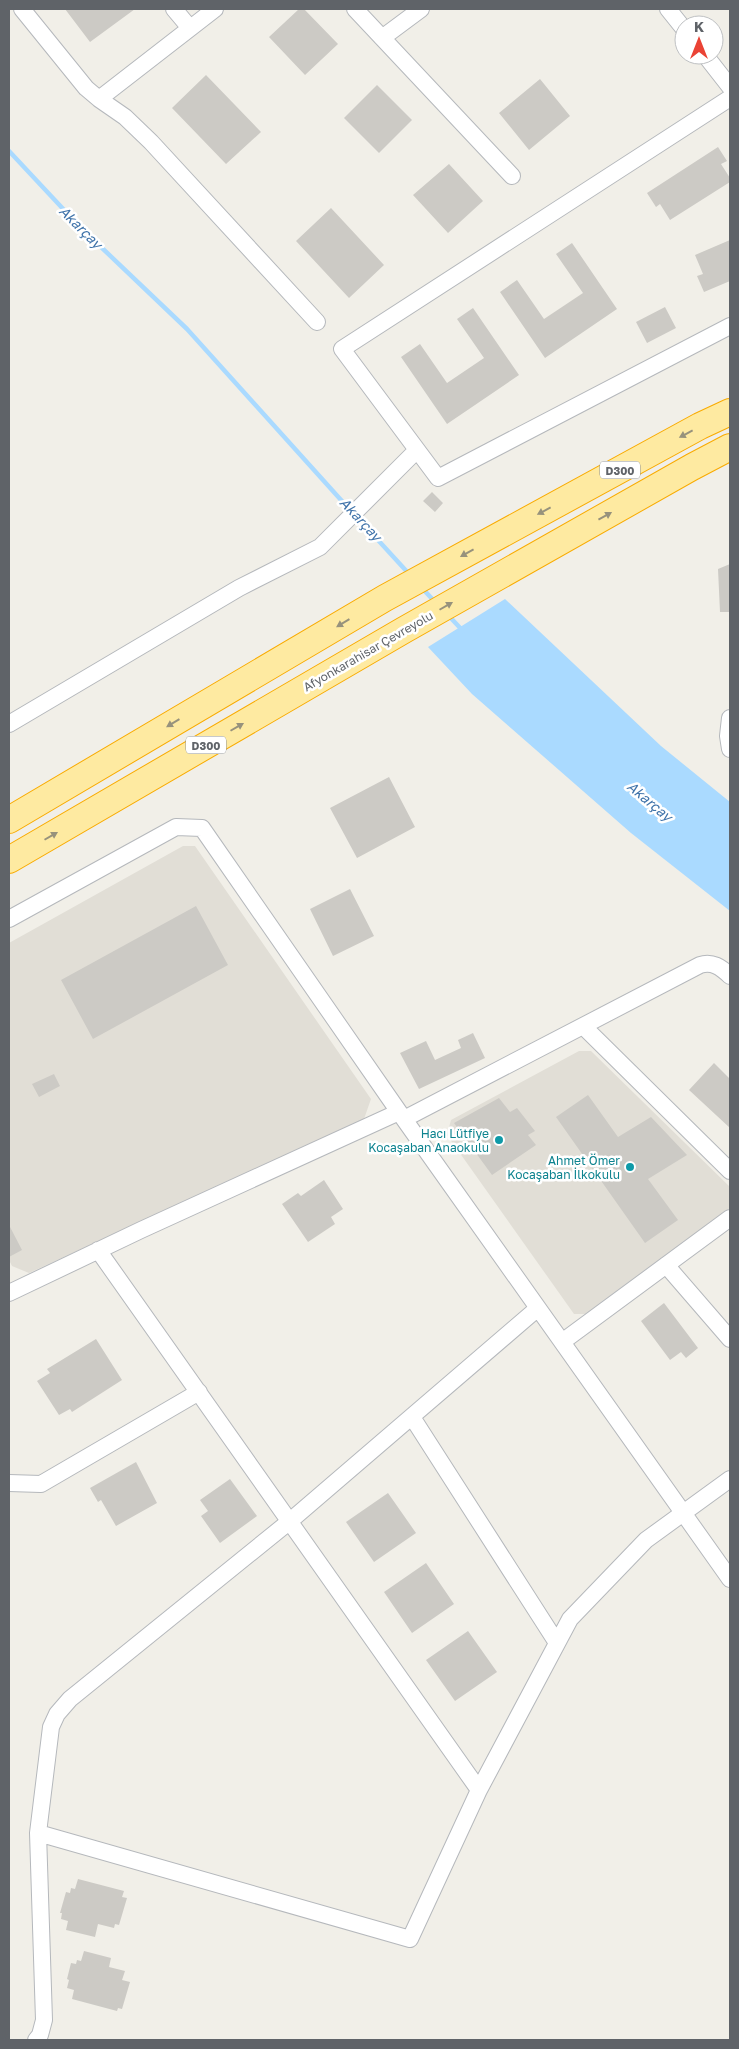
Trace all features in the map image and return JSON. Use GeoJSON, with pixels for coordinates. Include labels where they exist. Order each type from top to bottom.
{"type":"FeatureCollection","features":[{"type":"Feature","properties":{"kind":"highway","name":"D300"},"geometry":{"type":"LineString","coordinates":[[9,820],[385,598],[700,426],[730,412]]}},
{"type":"Feature","properties":{"kind":"highway","name":"Afyonkarahisar Çevreyolu"},"geometry":{"type":"LineString","coordinates":[[9,860],[404,630],[730,447]]}},
{"type":"Feature","properties":{"kind":"street"},"geometry":{"type":"LineString","coordinates":[[22,9],[86,88],[125,117],[151,142],[317,322]]}},
{"type":"Feature","properties":{"kind":"street"},"geometry":{"type":"LineString","coordinates":[[174,9],[190,28]]}},
{"type":"Feature","properties":{"kind":"street"},"geometry":{"type":"LineString","coordinates":[[99,99],[215,9]]}},
{"type":"Feature","properties":{"kind":"street"},"geometry":{"type":"LineString","coordinates":[[355,9],[512,176]]}},
{"type":"Feature","properties":{"kind":"street"},"geometry":{"type":"LineString","coordinates":[[382,38],[421,9]]}},
{"type":"Feature","properties":{"kind":"street"},"geometry":{"type":"LineString","coordinates":[[713,65],[730,87]]}},
{"type":"Feature","properties":{"kind":"street"},"geometry":{"type":"LineString","coordinates":[[730,98],[342,349],[438,478],[730,326]]}},
{"type":"Feature","properties":{"kind":"street"},"geometry":{"type":"LineString","coordinates":[[9,724],[239,588],[320,548],[417,450]]}},
{"type":"Feature","properties":{"kind":"street"},"geometry":{"type":"LineString","coordinates":[[730,718],[728,736],[730,749]]}},
{"type":"Feature","properties":{"kind":"street"},"geometry":{"type":"LineString","coordinates":[[9,919],[176,827],[202,828],[401,1115],[730,1579]]}},
{"type":"Feature","properties":{"kind":"street"},"geometry":{"type":"LineString","coordinates":[[10,1288],[401,1115],[707,963],[715,965],[730,976]]}},
{"type":"Feature","properties":{"kind":"street"},"geometry":{"type":"LineString","coordinates":[[583,1026],[730,1171]]}},
{"type":"Feature","properties":{"kind":"street"},"geometry":{"type":"LineString","coordinates":[[562,1342],[730,1218]]}},
{"type":"Feature","properties":{"kind":"street"},"geometry":{"type":"LineString","coordinates":[[98,1250],[479,1790]]}},
{"type":"Feature","properties":{"kind":"street"},"geometry":{"type":"LineString","coordinates":[[666,1266],[730,1339]]}},
{"type":"Feature","properties":{"kind":"street"},"geometry":{"type":"LineString","coordinates":[[36,2040],[40,2035],[44,2020],[38,1833],[51,1727],[57,1714],[70,1699],[290,1521],[538,1308]]}},
{"type":"Feature","properties":{"kind":"street"},"geometry":{"type":"LineString","coordinates":[[9,1482],[40,1484],[199,1392]]}},
{"type":"Feature","properties":{"kind":"street"},"geometry":{"type":"LineString","coordinates":[[412,1417],[558,1643]]}},
{"type":"Feature","properties":{"kind":"street"},"geometry":{"type":"LineString","coordinates":[[38,1833],[410,1939],[479,1790],[570,1619],[646,1540],[730,1479]]}},
{"type":"Feature","properties":{"kind":"shaded area"},"geometry":{"type":"Polygon","coordinates":[[[183,846],[195,846],[371,1099],[364,1119],[29,1273],[12,1266],[9,1260],[9,943],[183,846]]]}},
{"type":"Feature","properties":{"kind":"shaded area"},"geometry":{"type":"Polygon","coordinates":[[[579,1051],[591,1051],[730,1187],[730,1208],[588,1314],[574,1314],[447,1135],[451,1120],[579,1051]]]}},
{"type":"Feature","properties":{"kind":"water"},"geometry":{"type":"Polygon","coordinates":[[[505,599],[661,746],[730,802],[730,911],[631,833],[472,694],[428,647],[505,599]]]}},
{"type":"Feature","properties":{"kind":"building"},"geometry":{"type":"Polygon","coordinates":[[[65,9],[135,9],[90,42],[65,9]]]}},
{"type":"Feature","properties":{"kind":"building"},"geometry":{"type":"Polygon","coordinates":[[[299,9],[304,9],[338,44],[305,75],[269,37],[299,9]]]}},
{"type":"Feature","properties":{"kind":"building"},"geometry":{"type":"Polygon","coordinates":[[[206,75],[261,132],[226,164],[172,108],[206,75]]]}},
{"type":"Feature","properties":{"kind":"building"},"geometry":{"type":"Polygon","coordinates":[[[540,79],[570,116],[529,150],[499,113],[540,79]]]}},
{"type":"Feature","properties":{"kind":"building"},"geometry":{"type":"Polygon","coordinates":[[[377,85],[412,120],[379,153],[344,118],[377,85]]]}},
{"type":"Feature","properties":{"kind":"building"},"geometry":{"type":"Polygon","coordinates":[[[718,147],[727,161],[721,164],[730,178],[730,182],[670,220],[660,204],[656,207],[647,193],[718,147]]]}},
{"type":"Feature","properties":{"kind":"building"},"geometry":{"type":"Polygon","coordinates":[[[449,164],[483,201],[448,233],[413,195],[449,164]]]}},
{"type":"Feature","properties":{"kind":"building"},"geometry":{"type":"Polygon","coordinates":[[[331,208],[384,265],[349,298],[296,241],[331,208]]]}},
{"type":"Feature","properties":{"kind":"building"},"geometry":{"type":"Polygon","coordinates":[[[730,240],[730,281],[704,292],[697,276],[703,274],[695,255],[730,240]]]}},
{"type":"Feature","properties":{"kind":"building"},"geometry":{"type":"Polygon","coordinates":[[[572,243],[617,309],[545,358],[500,292],[517,280],[544,319],[583,293],[556,254],[572,243]]]}},
{"type":"Feature","properties":{"kind":"building"},"geometry":{"type":"Polygon","coordinates":[[[665,307],[676,328],[647,343],[636,322],[665,307]]]}},
{"type":"Feature","properties":{"kind":"building"},"geometry":{"type":"Polygon","coordinates":[[[473,308],[519,375],[447,424],[401,357],[420,344],[447,383],[484,358],[457,319],[473,308]]]}},
{"type":"Feature","properties":{"kind":"building"},"geometry":{"type":"Polygon","coordinates":[[[432,492],[443,503],[435,512],[423,501],[432,492]]]}},
{"type":"Feature","properties":{"kind":"building"},"geometry":{"type":"Polygon","coordinates":[[[730,564],[730,612],[720,612],[718,569],[730,564]]]}},
{"type":"Feature","properties":{"kind":"building"},"geometry":{"type":"Polygon","coordinates":[[[389,777],[415,827],[357,858],[330,808],[389,777]]]}},
{"type":"Feature","properties":{"kind":"building"},"geometry":{"type":"Polygon","coordinates":[[[350,889],[374,936],[333,956],[310,909],[350,889]]]}},
{"type":"Feature","properties":{"kind":"building"},"geometry":{"type":"Polygon","coordinates":[[[196,906],[228,965],[93,1039],[61,980],[196,906]]]}},
{"type":"Feature","properties":{"kind":"building"},"geometry":{"type":"Polygon","coordinates":[[[473,1033],[485,1058],[419,1089],[400,1053],[426,1041],[435,1060],[461,1048],[458,1040],[473,1033]]]}},
{"type":"Feature","properties":{"kind":"building"},"geometry":{"type":"Polygon","coordinates":[[[714,1063],[730,1079],[730,1128],[689,1090],[714,1063]]]}},
{"type":"Feature","properties":{"kind":"building"},"geometry":{"type":"Polygon","coordinates":[[[54,1074],[60,1086],[39,1097],[32,1084],[54,1074]]]}},
{"type":"Feature","properties":{"kind":"building","name":"Ahmet Ömer Kocaşaban İlkokulu"},"geometry":{"type":"Polygon","coordinates":[[[588,1095],[618,1137],[651,1117],[687,1155],[648,1179],[678,1220],[645,1243],[556,1117],[588,1095]]]}},
{"type":"Feature","properties":{"kind":"building","name":"Hacı Lütfiye Kocaşaban Anaokulu"},"geometry":{"type":"Polygon","coordinates":[[[499,1098],[510,1112],[517,1108],[535,1131],[528,1135],[536,1145],[492,1175],[454,1123],[499,1098]]]}},
{"type":"Feature","properties":{"kind":"building"},"geometry":{"type":"Polygon","coordinates":[[[324,1180],[343,1209],[331,1217],[335,1224],[308,1242],[282,1204],[298,1193],[301,1196],[324,1180]]]}},
{"type":"Feature","properties":{"kind":"building"},"geometry":{"type":"Polygon","coordinates":[[[9,1225],[22,1250],[9,1257],[9,1225]]]}},
{"type":"Feature","properties":{"kind":"building"},"geometry":{"type":"Polygon","coordinates":[[[664,1303],[698,1348],[686,1358],[681,1352],[670,1360],[641,1321],[664,1303]]]}},
{"type":"Feature","properties":{"kind":"building"},"geometry":{"type":"Polygon","coordinates":[[[96,1339],[122,1380],[72,1412],[70,1409],[59,1415],[37,1381],[50,1373],[47,1369],[96,1339]]]}},
{"type":"Feature","properties":{"kind":"building"},"geometry":{"type":"Polygon","coordinates":[[[136,1462],[157,1503],[116,1526],[101,1500],[98,1502],[90,1488],[136,1462]]]}},
{"type":"Feature","properties":{"kind":"building"},"geometry":{"type":"Polygon","coordinates":[[[230,1479],[257,1516],[220,1543],[201,1516],[208,1511],[200,1500],[230,1479]]]}},
{"type":"Feature","properties":{"kind":"building"},"geometry":{"type":"Polygon","coordinates":[[[388,1493],[416,1533],[374,1562],[346,1522],[388,1493]]]}},
{"type":"Feature","properties":{"kind":"building"},"geometry":{"type":"Polygon","coordinates":[[[426,1563],[454,1604],[412,1633],[384,1592],[426,1563]]]}},
{"type":"Feature","properties":{"kind":"building"},"geometry":{"type":"Polygon","coordinates":[[[468,1631],[497,1672],[455,1701],[426,1660],[468,1631]]]}},
{"type":"Feature","properties":{"kind":"building"},"geometry":{"type":"Polygon","coordinates":[[[78,1879],[124,1891],[122,1897],[127,1898],[119,1925],[115,1924],[114,1928],[98,1924],[95,1937],[66,1930],[68,1921],[61,1919],[62,1913],[60,1913],[66,1892],[70,1893],[71,1888],[75,1889],[78,1879]]]}},
{"type":"Feature","properties":{"kind":"building"},"geometry":{"type":"Polygon","coordinates":[[[84,1951],[111,1958],[109,1967],[125,1971],[122,1980],[130,1982],[122,2009],[118,2008],[117,2011],[72,1999],[74,1990],[67,1988],[71,1963],[76,1964],[77,1960],[81,1961],[84,1951]]]}},
{"type":"Feature","properties":{"kind":"waterway","name":"Akarçay"},"geometry":{"type":"LineString","coordinates":[[9,151],[80,227],[187,329],[350,510]]}},
{"type":"Feature","properties":{"kind":"waterway","name":"Akarçay"},"geometry":{"type":"LineString","coordinates":[[356,516],[410,575]]}},
{"type":"Feature","properties":{"kind":"waterway","name":"Akarçay"},"geometry":{"type":"LineString","coordinates":[[422,588],[435,602]]}},
{"type":"Feature","properties":{"kind":"waterway","name":"Akarçay"},"geometry":{"type":"LineString","coordinates":[[448,615],[463,631]]}},
{"type":"Feature","properties":{"kind":"place","name":"Hacı Lütfiye Kocaşaban Anaokulu"},"geometry":{"type":"Point","coordinates":[499,1140]}},
{"type":"Feature","properties":{"kind":"place","name":"Ahmet Ömer Kocaşaban İlkokulu"},"geometry":{"type":"Point","coordinates":[630,1167]}}]}
